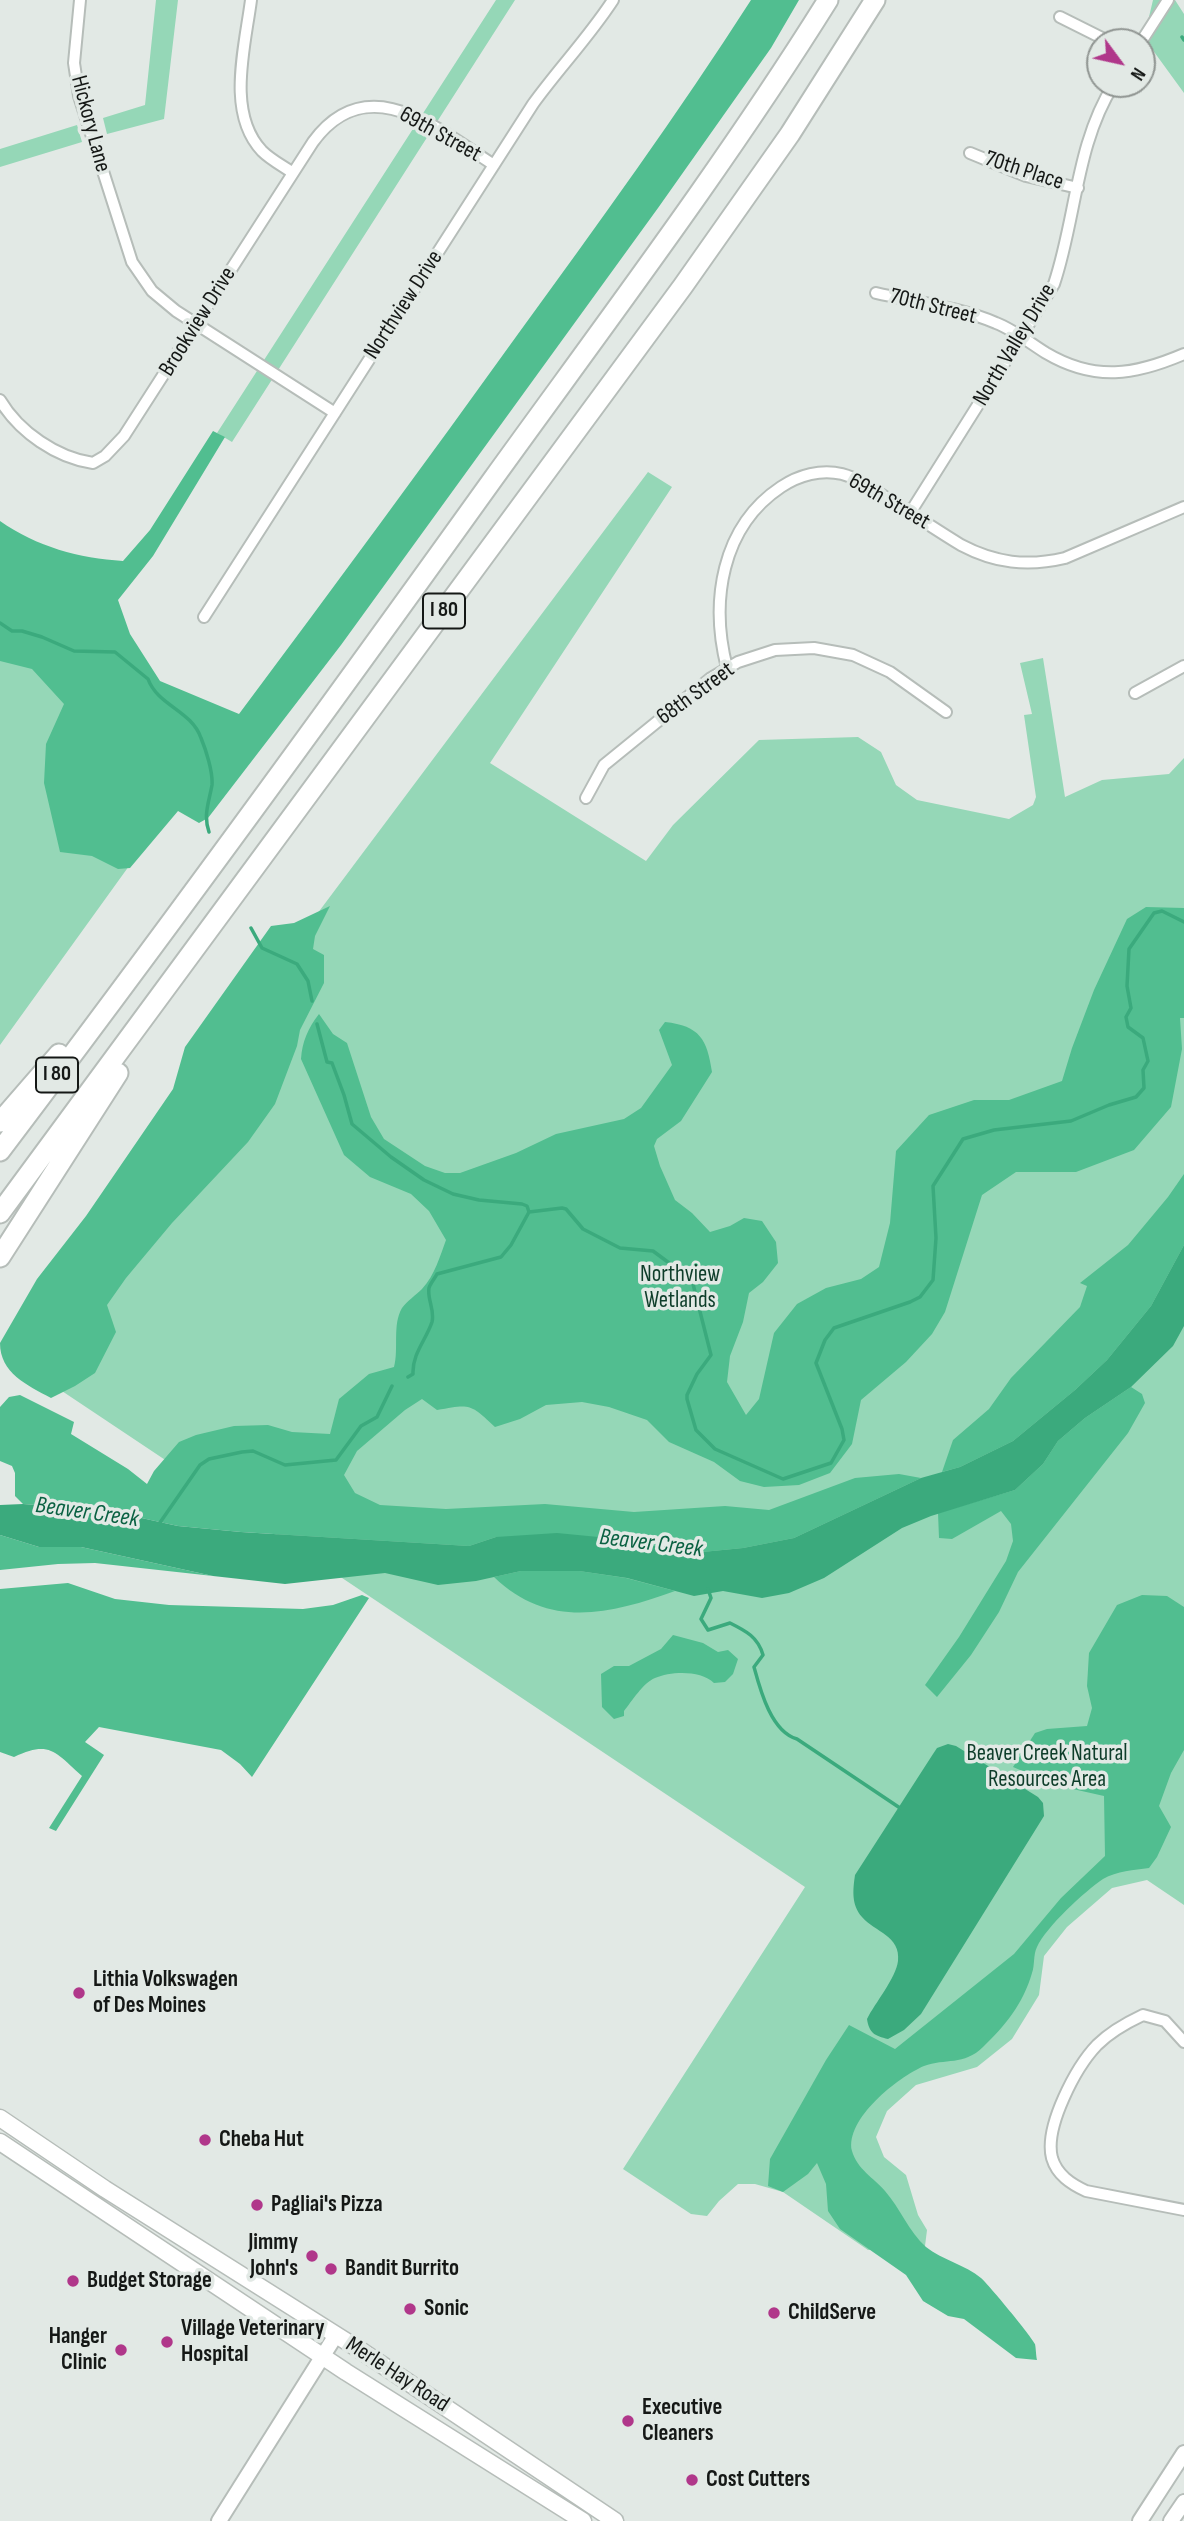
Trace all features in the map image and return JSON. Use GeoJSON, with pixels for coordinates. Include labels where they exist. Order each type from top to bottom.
{"type":"FeatureCollection","features":[{"type":"Feature","properties":{"kind":"highway","name":"I 80"},"geometry":{"type":"LineString","coordinates":[[0,1151],[221,856],[630,290],[763,100],[828,0]]}},
{"type":"Feature","properties":{"kind":"highway","name":"I 80"},"geometry":{"type":"LineString","coordinates":[[0,1213],[683,286],[790,134],[875,0]]}},
{"type":"Feature","properties":{"kind":"highway"},"geometry":{"type":"LineString","coordinates":[[0,1257],[228,904]]}},
{"type":"Feature","properties":{"kind":"highway"},"geometry":{"type":"LineString","coordinates":[[0,1122],[78,1031],[114,1000]]}},
{"type":"Feature","properties":{"kind":"main road","name":"Merle Hay Road"},"geometry":{"type":"LineString","coordinates":[[0,2118],[104,2189],[336,2335],[615,2521]]}},
{"type":"Feature","properties":{"kind":"main road","name":"Merle Hay Road"},"geometry":{"type":"LineString","coordinates":[[0,2141],[322,2356],[583,2521]]}},
{"type":"Feature","properties":{"kind":"street","name":"Hickory Lane"},"geometry":{"type":"LineString","coordinates":[[80,0],[74,46],[75,80],[132,262],[164,303],[196,324]]}},
{"type":"Feature","properties":{"kind":"street"},"geometry":{"type":"LineString","coordinates":[[251,0],[241,86],[242,114],[253,139],[262,150],[293,173]]}},
{"type":"Feature","properties":{"kind":"street","name":"Northview Drive"},"geometry":{"type":"LineString","coordinates":[[204,617],[552,77],[587,38],[613,0]]}},
{"type":"Feature","properties":{"kind":"street"},"geometry":{"type":"LineString","coordinates":[[1150,28],[1168,0]]}},
{"type":"Feature","properties":{"kind":"street"},"geometry":{"type":"LineString","coordinates":[[1060,17],[1086,30]]}},
{"type":"Feature","properties":{"kind":"street","name":"North Valley Drive"},"geometry":{"type":"LineString","coordinates":[[910,513],[1054,284],[1098,111],[1106,98]]}},
{"type":"Feature","properties":{"kind":"street","name":"69th Street"},"geometry":{"type":"LineString","coordinates":[[313,142],[327,126],[351,111],[366,107],[394,108],[420,118],[494,165]]}},
{"type":"Feature","properties":{"kind":"street","name":"Brookview Drive"},"geometry":{"type":"LineString","coordinates":[[0,400],[13,417],[37,438],[75,461],[93,464],[105,456],[124,436],[313,142]]}},
{"type":"Feature","properties":{"kind":"street","name":"70th Place"},"geometry":{"type":"LineString","coordinates":[[970,153],[1026,176],[1078,188]]}},
{"type":"Feature","properties":{"kind":"street","name":"70th Street"},"geometry":{"type":"LineString","coordinates":[[876,293],[981,317],[1065,363],[1102,373],[1134,372],[1184,354]]}},
{"type":"Feature","properties":{"kind":"street"},"geometry":{"type":"LineString","coordinates":[[196,324],[335,413]]}},
{"type":"Feature","properties":{"kind":"street","name":"69th Street"},"geometry":{"type":"LineString","coordinates":[[727,668],[720,634],[719,611],[726,565],[741,526],[767,497],[799,477],[825,472],[840,474],[865,484],[977,554],[995,560],[1029,564],[1065,558],[1184,507]]}},
{"type":"Feature","properties":{"kind":"street","name":"68th Street"},"geometry":{"type":"LineString","coordinates":[[586,798],[604,765],[727,668],[775,650],[835,650],[872,662],[946,712]]}},
{"type":"Feature","properties":{"kind":"street"},"geometry":{"type":"LineString","coordinates":[[1135,693],[1184,666]]}},
{"type":"Feature","properties":{"kind":"street"},"geometry":{"type":"LineString","coordinates":[[1184,2042],[1165,2021],[1143,2015],[1119,2027],[1098,2043],[1081,2064],[1072,2081],[1056,2122],[1051,2148],[1057,2169],[1075,2186],[1091,2192],[1184,2210]]}},
{"type":"Feature","properties":{"kind":"street"},"geometry":{"type":"LineString","coordinates":[[219,2521],[336,2335]]}},
{"type":"Feature","properties":{"kind":"street"},"geometry":{"type":"LineString","coordinates":[[1140,2521],[1184,2453]]}},
{"type":"Feature","properties":{"kind":"street"},"geometry":{"type":"LineString","coordinates":[[1171,2521],[1184,2502]]}},
{"type":"Feature","properties":{"kind":"green space"},"geometry":{"type":"Polygon","coordinates":[[[156,0],[178,0],[164,119],[107,134],[103,118],[145,105],[156,0]]]}},
{"type":"Feature","properties":{"kind":"green space"},"geometry":{"type":"Polygon","coordinates":[[[496,0],[515,0],[232,442],[217,433],[496,0]]]}},
{"type":"Feature","properties":{"kind":"green space"},"geometry":{"type":"Polygon","coordinates":[[[751,0],[799,0],[771,48],[658,208],[341,645],[208,818],[199,823],[178,811],[130,868],[118,869],[92,856],[60,852],[44,783],[46,744],[64,704],[32,669],[0,661],[0,521],[29,538],[59,550],[123,561],[150,530],[213,431],[225,437],[153,556],[118,600],[130,634],[160,681],[239,714],[608,210],[751,0]]]}},
{"type":"Feature","properties":{"kind":"green space"},"geometry":{"type":"Polygon","coordinates":[[[1153,0],[1175,0],[1184,14],[1184,93],[1156,54],[1156,28],[1146,28],[1153,0]]]}},
{"type":"Feature","properties":{"kind":"green space"},"geometry":{"type":"Polygon","coordinates":[[[77,125],[82,142],[0,167],[0,149],[77,125]]]}},
{"type":"Feature","properties":{"kind":"green space","name":"Northview Wetlands"},"geometry":{"type":"Polygon","coordinates":[[[648,472],[672,487],[490,763],[646,861],[673,825],[759,740],[858,737],[881,752],[896,785],[917,800],[1009,819],[1033,805],[1036,797],[1024,715],[1032,714],[1020,663],[1043,658],[1065,797],[1102,780],[1169,774],[1184,758],[1184,1905],[1147,1880],[1112,1888],[1067,1927],[1044,1956],[1039,1995],[1012,2039],[977,2067],[916,2085],[887,2111],[876,2137],[884,2157],[906,2175],[918,2215],[927,2230],[925,2246],[868,2250],[783,2192],[755,2184],[738,2184],[707,2216],[691,2214],[623,2169],[805,1887],[8,1355],[201,1069],[648,472]]]}},
{"type":"Feature","properties":{"kind":"green space"},"geometry":{"type":"Polygon","coordinates":[[[0,522],[84,648],[222,737],[0,1045],[0,522]]]}},
{"type":"Feature","properties":{"kind":"green space"},"geometry":{"type":"Polygon","coordinates":[[[330,906],[315,936],[313,949],[324,955],[324,983],[300,1030],[297,1046],[275,1104],[248,1142],[172,1223],[107,1305],[116,1332],[95,1373],[51,1398],[24,1383],[5,1362],[0,1343],[37,1279],[86,1216],[173,1089],[185,1047],[271,926],[294,923],[330,906]]]}},
{"type":"Feature","properties":{"kind":"green space"},"geometry":{"type":"Polygon","coordinates":[[[1146,907],[1184,908],[1184,1018],[1180,1018],[1182,1049],[1171,1107],[1134,1150],[1076,1172],[1016,1172],[982,1195],[945,1312],[932,1334],[906,1362],[861,1400],[852,1444],[830,1473],[799,1485],[764,1487],[740,1481],[714,1462],[669,1442],[647,1420],[609,1407],[582,1402],[546,1405],[520,1419],[495,1427],[469,1407],[437,1410],[422,1399],[357,1451],[344,1475],[355,1493],[380,1505],[446,1509],[545,1504],[634,1512],[725,1506],[769,1510],[855,1478],[899,1474],[921,1478],[794,1538],[743,1548],[692,1553],[619,1539],[496,1537],[469,1546],[241,1532],[178,1526],[105,1510],[23,1504],[15,1496],[15,1473],[12,1466],[0,1461],[0,1407],[9,1397],[20,1395],[74,1422],[71,1434],[147,1484],[154,1471],[179,1442],[196,1435],[234,1426],[268,1425],[292,1432],[330,1434],[339,1399],[369,1374],[394,1367],[399,1315],[404,1305],[430,1278],[446,1240],[429,1211],[411,1194],[370,1177],[344,1155],[301,1059],[306,1035],[319,1014],[333,1034],[347,1043],[371,1117],[384,1139],[425,1166],[445,1173],[460,1173],[516,1153],[556,1134],[624,1119],[641,1108],[672,1065],[659,1030],[665,1022],[686,1027],[700,1036],[712,1072],[681,1121],[657,1139],[654,1146],[675,1200],[710,1232],[744,1218],[762,1221],[776,1242],[778,1263],[763,1282],[749,1293],[743,1322],[730,1356],[727,1382],[746,1415],[759,1399],[774,1333],[797,1304],[826,1288],[861,1279],[879,1267],[890,1223],[896,1151],[929,1115],[974,1100],[1009,1100],[1062,1081],[1094,990],[1127,919],[1146,907]]]}},
{"type":"Feature","properties":{"kind":"green space"},"geometry":{"type":"Polygon","coordinates":[[[1184,1174],[1184,1245],[1151,1306],[1107,1360],[1013,1441],[960,1467],[942,1472],[953,1440],[989,1409],[1011,1378],[1080,1307],[1087,1286],[1080,1283],[1128,1245],[1184,1174]]]}},
{"type":"Feature","properties":{"kind":"green space"},"geometry":{"type":"Polygon","coordinates":[[[1131,1387],[1142,1394],[1145,1403],[1128,1433],[1018,1572],[999,1612],[971,1655],[937,1697],[925,1685],[959,1637],[1006,1561],[1013,1541],[1011,1524],[1001,1511],[952,1539],[939,1538],[938,1513],[1015,1490],[1043,1464],[1058,1441],[1085,1418],[1131,1387]]]}},
{"type":"Feature","properties":{"kind":"green space"},"geometry":{"type":"Polygon","coordinates":[[[0,1535],[39,1547],[81,1547],[213,1576],[95,1563],[0,1570],[0,1535]]]}},
{"type":"Feature","properties":{"kind":"green space"},"geometry":{"type":"Polygon","coordinates":[[[521,1571],[579,1571],[626,1578],[675,1591],[604,1611],[559,1611],[536,1605],[515,1594],[494,1577],[521,1571]]]}},
{"type":"Feature","properties":{"kind":"green space"},"geometry":{"type":"Polygon","coordinates":[[[68,1583],[115,1599],[169,1605],[303,1609],[333,1605],[362,1595],[369,1598],[252,1777],[221,1750],[99,1727],[85,1742],[104,1755],[56,1831],[49,1828],[82,1776],[51,1751],[36,1749],[14,1757],[0,1752],[0,1589],[68,1583]]]}},
{"type":"Feature","properties":{"kind":"green space","name":"Beaver Creek Natural Resources Area"},"geometry":{"type":"Polygon","coordinates":[[[1142,1595],[1167,1596],[1184,1607],[1184,1750],[1171,1773],[1159,1806],[1171,1827],[1157,1857],[1149,1868],[1108,1876],[1077,1901],[1042,1939],[1036,1950],[1033,1970],[1024,1995],[1006,2023],[991,2039],[969,2057],[924,2066],[901,2079],[865,2113],[852,2139],[852,2151],[858,2163],[881,2186],[920,2241],[932,2252],[981,2278],[1026,2331],[1035,2344],[1037,2360],[1016,2358],[964,2319],[948,2316],[923,2301],[906,2275],[840,2229],[828,2211],[826,2184],[817,2163],[808,2174],[783,2192],[768,2186],[770,2159],[849,2025],[895,2049],[1014,1954],[1061,1898],[1105,1856],[1104,1796],[1055,1785],[1013,1767],[1035,1733],[1047,1729],[1087,1726],[1092,1708],[1087,1686],[1089,1653],[1117,1605],[1142,1595]]]}},
{"type":"Feature","properties":{"kind":"green space"},"geometry":{"type":"Polygon","coordinates":[[[673,1635],[703,1643],[718,1652],[728,1650],[738,1659],[733,1674],[725,1682],[714,1683],[702,1676],[686,1673],[655,1678],[638,1693],[624,1711],[624,1716],[614,1719],[602,1707],[601,1674],[614,1666],[629,1666],[661,1649],[673,1635]]]}},
{"type":"Feature","properties":{"kind":"water","name":"Beaver Creek"},"geometry":{"type":"Polygon","coordinates":[[[1184,1245],[1184,1326],[1173,1346],[1131,1387],[1085,1418],[1058,1441],[1043,1464],[1015,1490],[931,1516],[902,1528],[824,1578],[789,1593],[762,1598],[723,1591],[694,1596],[627,1578],[579,1571],[521,1571],[476,1581],[438,1585],[385,1573],[285,1584],[213,1576],[81,1547],[39,1547],[0,1535],[0,1505],[23,1504],[105,1510],[178,1526],[241,1532],[469,1546],[496,1537],[557,1533],[619,1539],[692,1553],[743,1548],[794,1538],[921,1478],[960,1467],[1013,1441],[1107,1360],[1151,1306],[1184,1245]]]}},
{"type":"Feature","properties":{"kind":"water"},"geometry":{"type":"Polygon","coordinates":[[[948,1744],[956,1746],[1038,1797],[1043,1803],[1044,1816],[921,2014],[904,2030],[888,2039],[873,2033],[867,2019],[893,1975],[898,1953],[891,1940],[858,1912],[854,1897],[855,1875],[937,1748],[948,1744]]]}},
{"type":"Feature","properties":{"kind":"waterway"},"geometry":{"type":"LineString","coordinates":[[0,623],[12,631],[42,637],[74,651],[115,652],[148,679],[159,696],[190,721],[201,738],[212,785],[207,814],[209,832]]}},
{"type":"Feature","properties":{"kind":"waterway"},"geometry":{"type":"LineString","coordinates":[[408,1377],[413,1374],[417,1354],[432,1322],[429,1288],[437,1274],[501,1257],[511,1245],[529,1212],[562,1208],[566,1209],[583,1229],[620,1248],[653,1251],[692,1280],[711,1355],[697,1374],[687,1399],[696,1430],[715,1449],[783,1479],[831,1463],[844,1440],[816,1363],[825,1340],[834,1328],[920,1297],[933,1280],[936,1238],[933,1186],[963,1139],[994,1130],[1071,1121],[1136,1097],[1144,1088],[1143,1070],[1148,1061],[1143,1038],[1128,1027],[1126,1017],[1131,1008],[1127,986],[1129,949],[1154,913],[1162,911],[1184,922]]}},
{"type":"Feature","properties":{"kind":"waterway"},"geometry":{"type":"LineString","coordinates":[[251,928],[262,948],[297,964],[308,981],[312,1001]]}},
{"type":"Feature","properties":{"kind":"waterway"},"geometry":{"type":"LineString","coordinates":[[317,1024],[327,1062],[332,1063],[352,1124],[391,1157],[424,1180],[453,1194],[479,1200],[522,1204],[527,1206],[529,1212]]}},
{"type":"Feature","properties":{"kind":"waterway"},"geometry":{"type":"LineString","coordinates":[[159,1524],[200,1465],[209,1459],[253,1451],[285,1465],[336,1460],[361,1426],[377,1417],[392,1386]]}},
{"type":"Feature","properties":{"kind":"waterway"},"geometry":{"type":"LineString","coordinates":[[708,1589],[711,1598],[701,1619],[708,1630],[730,1623],[755,1639],[763,1655],[754,1667],[768,1709],[780,1728],[900,1808]]}},
{"type":"Feature","properties":{"kind":"place","name":"Lithia Volkswagen of Des Moines"},"geometry":{"type":"Point","coordinates":[79,1993]}},
{"type":"Feature","properties":{"kind":"place","name":"Cheba Hut"},"geometry":{"type":"Point","coordinates":[205,2140]}},
{"type":"Feature","properties":{"kind":"place","name":"Pagliai's Pizza"},"geometry":{"type":"Point","coordinates":[257,2205]}},
{"type":"Feature","properties":{"kind":"place","name":"Jimmy John's"},"geometry":{"type":"Point","coordinates":[312,2256]}},
{"type":"Feature","properties":{"kind":"place","name":"Bandit Burrito"},"geometry":{"type":"Point","coordinates":[331,2269]}},
{"type":"Feature","properties":{"kind":"place","name":"Budget Storage"},"geometry":{"type":"Point","coordinates":[73,2281]}},
{"type":"Feature","properties":{"kind":"place","name":"Sonic"},"geometry":{"type":"Point","coordinates":[410,2309]}},
{"type":"Feature","properties":{"kind":"place","name":"ChildServe"},"geometry":{"type":"Point","coordinates":[774,2313]}},
{"type":"Feature","properties":{"kind":"place","name":"Village Veterinary Hospital"},"geometry":{"type":"Point","coordinates":[167,2342]}},
{"type":"Feature","properties":{"kind":"place","name":"Hanger Clinic"},"geometry":{"type":"Point","coordinates":[121,2350]}},
{"type":"Feature","properties":{"kind":"place","name":"Executive Cleaners"},"geometry":{"type":"Point","coordinates":[628,2421]}},
{"type":"Feature","properties":{"kind":"place","name":"Cost Cutters"},"geometry":{"type":"Point","coordinates":[692,2480]}}]}
